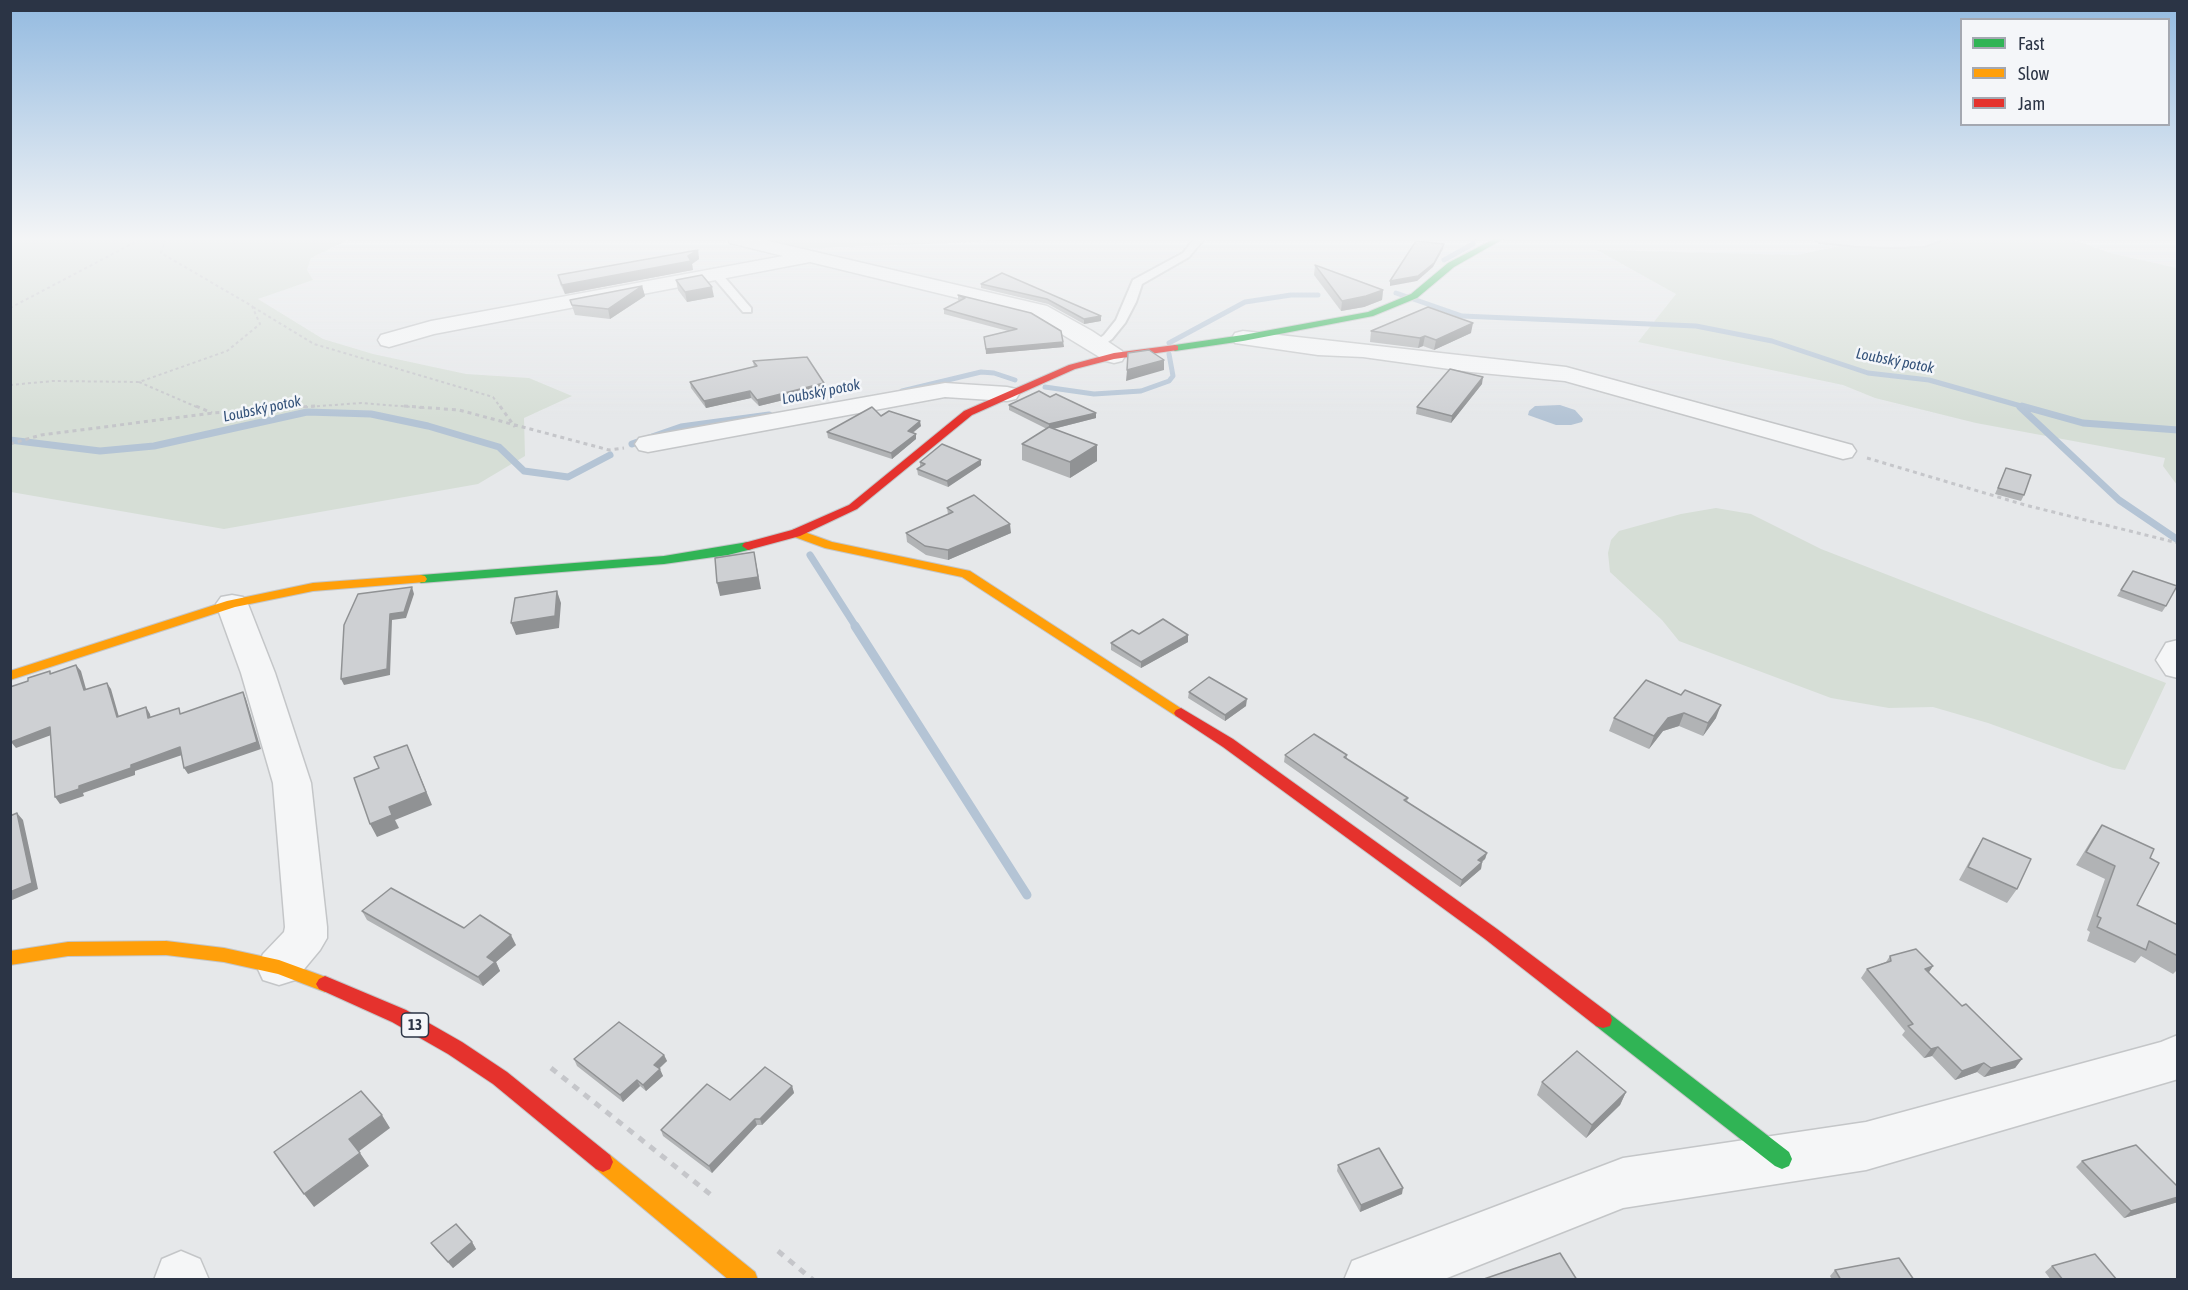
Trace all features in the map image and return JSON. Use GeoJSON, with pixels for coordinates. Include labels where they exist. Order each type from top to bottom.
{"type":"FeatureCollection","features":[{"type":"Feature","properties":{"kind":"street"},"geometry":{"type":"LineString","coordinates":[[389,340],[431,328],[586,299]]}},
{"type":"Feature","properties":{"kind":"street"},"geometry":{"type":"LineString","coordinates":[[989,299],[1039,311],[1106,351]]}},
{"type":"Feature","properties":{"kind":"street"},"geometry":{"type":"LineString","coordinates":[[10,676],[232,604],[313,587],[664,560],[728,551],[796,533],[853,507],[968,413],[1106,351],[1243,338],[1336,322],[1370,314],[1407,299]]}},
{"type":"Feature","properties":{"kind":"street"},"geometry":{"type":"LineString","coordinates":[[1243,338],[1566,374],[1843,451]]}},
{"type":"Feature","properties":{"kind":"street"},"geometry":{"type":"LineString","coordinates":[[648,444],[945,390],[1007,394]]}},
{"type":"Feature","properties":{"kind":"street"},"geometry":{"type":"LineString","coordinates":[[796,533],[829,545],[966,574],[1228,743],[1491,934],[1782,1159]]}},
{"type":"Feature","properties":{"kind":"street"},"geometry":{"type":"LineString","coordinates":[[232,604],[258,673],[292,783],[306,927],[305,938],[279,967]]}},
{"type":"Feature","properties":{"kind":"street"},"geometry":{"type":"LineString","coordinates":[[2178,650],[2173,660],[2178,667]]}},
{"type":"Feature","properties":{"kind":"street","name":"13"},"geometry":{"type":"LineString","coordinates":[[10,958],[68,949],[166,948],[224,955],[279,967],[343,990],[399,1016],[500,1078],[747,1280]]}},
{"type":"Feature","properties":{"kind":"street"},"geometry":{"type":"LineString","coordinates":[[1371,1280],[1623,1183],[1866,1146],[2177,1059]]}},
{"type":"Feature","properties":{"kind":"lane"},"geometry":{"type":"LineString","coordinates":[[738,299],[747,310]]}},
{"type":"Feature","properties":{"kind":"lane"},"geometry":{"type":"LineString","coordinates":[[1106,351],[1108,337],[1121,321],[1132,299]]}},
{"type":"Feature","properties":{"kind":"path"},"geometry":{"type":"LineString","coordinates":[[10,308],[27,299]]}},
{"type":"Feature","properties":{"kind":"path"},"geometry":{"type":"LineString","coordinates":[[240,299],[314,344],[493,397],[516,427]]}},
{"type":"Feature","properties":{"kind":"path"},"geometry":{"type":"LineString","coordinates":[[10,385],[53,381],[139,382],[227,351],[260,324],[252,306]]}},
{"type":"Feature","properties":{"kind":"path"},"geometry":{"type":"LineString","coordinates":[[139,382],[213,413]]}},
{"type":"Feature","properties":{"kind":"path"},"geometry":{"type":"LineString","coordinates":[[10,444],[41,435],[213,413],[362,403],[459,410],[609,450],[648,444]]}},
{"type":"Feature","properties":{"kind":"path"},"geometry":{"type":"LineString","coordinates":[[1843,451],[2025,505],[2178,543]]}},
{"type":"Feature","properties":{"kind":"shaded area"},"geometry":{"type":"Polygon","coordinates":[[[10,299],[258,299],[323,339],[373,354],[466,374],[529,378],[572,396],[524,418],[525,456],[478,484],[224,529],[11,492],[10,299]]]}},
{"type":"Feature","properties":{"kind":"shaded area"},"geometry":{"type":"Polygon","coordinates":[[[1672,299],[2177,299],[2177,485],[2163,466],[2165,458],[1976,423],[1875,398],[1843,385],[1638,342],[1672,299]]]}},
{"type":"Feature","properties":{"kind":"shaded area"},"geometry":{"type":"Polygon","coordinates":[[[1716,508],[1751,514],[1821,549],[2166,683],[2125,770],[2113,768],[1988,723],[1933,707],[1889,708],[1831,698],[1679,641],[1662,620],[1610,572],[1608,553],[1611,540],[1619,531],[1681,514],[1716,508]]]}},
{"type":"Feature","properties":{"kind":"water"},"geometry":{"type":"Polygon","coordinates":[[[1560,405],[1575,410],[1583,419],[1582,422],[1556,425],[1528,415],[1535,406],[1560,405]]]}},
{"type":"Feature","properties":{"kind":"building"},"geometry":{"type":"Polygon","coordinates":[[[622,299],[608,309],[572,305],[570,300],[622,299]]]}},
{"type":"Feature","properties":{"kind":"building"},"geometry":{"type":"Polygon","coordinates":[[[963,299],[975,299],[1031,313],[1061,331],[1063,342],[986,349],[984,337],[1017,329],[944,309],[963,299]]]}},
{"type":"Feature","properties":{"kind":"building"},"geometry":{"type":"Polygon","coordinates":[[[1047,299],[1062,299],[1101,316],[1084,319],[1047,299]]]}},
{"type":"Feature","properties":{"kind":"building"},"geometry":{"type":"Polygon","coordinates":[[[1428,307],[1473,323],[1436,340],[1425,336],[1420,338],[1371,331],[1428,307]]]}},
{"type":"Feature","properties":{"kind":"building"},"geometry":{"type":"Polygon","coordinates":[[[1149,350],[1164,360],[1127,370],[1128,353],[1149,350]]]}},
{"type":"Feature","properties":{"kind":"building"},"geometry":{"type":"Polygon","coordinates":[[[807,357],[824,383],[757,400],[750,391],[704,401],[690,382],[757,366],[753,361],[807,357]]]}},
{"type":"Feature","properties":{"kind":"building"},"geometry":{"type":"Polygon","coordinates":[[[1450,369],[1483,377],[1452,416],[1417,407],[1450,369]]]}},
{"type":"Feature","properties":{"kind":"building"},"geometry":{"type":"Polygon","coordinates":[[[1039,391],[1050,397],[1056,394],[1096,413],[1049,424],[1009,405],[1039,391]]]}},
{"type":"Feature","properties":{"kind":"building"},"geometry":{"type":"Polygon","coordinates":[[[872,407],[881,416],[889,411],[920,421],[908,431],[916,434],[891,453],[827,432],[872,407]]]}},
{"type":"Feature","properties":{"kind":"building"},"geometry":{"type":"Polygon","coordinates":[[[1049,427],[1097,445],[1070,462],[1022,444],[1049,427]]]}},
{"type":"Feature","properties":{"kind":"building"},"geometry":{"type":"Polygon","coordinates":[[[942,444],[981,460],[947,481],[917,469],[925,464],[920,462],[942,444]]]}},
{"type":"Feature","properties":{"kind":"building"},"geometry":{"type":"Polygon","coordinates":[[[2006,468],[2031,475],[2024,495],[1998,488],[2006,468]]]}},
{"type":"Feature","properties":{"kind":"building"},"geometry":{"type":"Polygon","coordinates":[[[974,495],[1010,524],[948,550],[925,546],[906,533],[953,512],[947,508],[974,495]]]}},
{"type":"Feature","properties":{"kind":"building"},"geometry":{"type":"Polygon","coordinates":[[[754,552],[758,577],[717,583],[715,558],[754,552]]]}},
{"type":"Feature","properties":{"kind":"building"},"geometry":{"type":"Polygon","coordinates":[[[2133,571],[2177,586],[2166,606],[2121,590],[2133,571]]]}},
{"type":"Feature","properties":{"kind":"building"},"geometry":{"type":"Polygon","coordinates":[[[412,587],[404,612],[390,614],[387,669],[341,679],[344,625],[358,594],[412,587]]]}},
{"type":"Feature","properties":{"kind":"building"},"geometry":{"type":"Polygon","coordinates":[[[557,591],[555,616],[511,623],[515,598],[557,591]]]}},
{"type":"Feature","properties":{"kind":"building"},"geometry":{"type":"Polygon","coordinates":[[[1163,619],[1188,635],[1141,662],[1111,643],[1132,630],[1139,634],[1163,619]]]}},
{"type":"Feature","properties":{"kind":"building"},"geometry":{"type":"Polygon","coordinates":[[[76,665],[84,690],[107,683],[117,717],[146,707],[148,718],[179,708],[180,714],[243,692],[257,742],[184,768],[180,747],[55,797],[50,727],[11,742],[10,687],[28,681],[28,678],[50,671],[50,674],[76,665]]]}},
{"type":"Feature","properties":{"kind":"building"},"geometry":{"type":"Polygon","coordinates":[[[1209,677],[1247,699],[1225,715],[1189,692],[1209,677]]]}},
{"type":"Feature","properties":{"kind":"building"},"geometry":{"type":"Polygon","coordinates":[[[1646,680],[1681,695],[1685,690],[1721,705],[1708,723],[1684,713],[1668,718],[1654,736],[1614,718],[1646,680]]]}},
{"type":"Feature","properties":{"kind":"building"},"geometry":{"type":"Polygon","coordinates":[[[1314,734],[1347,755],[1344,757],[1408,798],[1404,800],[1487,853],[1478,860],[1482,862],[1462,880],[1285,755],[1314,734]]]}},
{"type":"Feature","properties":{"kind":"building"},"geometry":{"type":"Polygon","coordinates":[[[407,745],[426,792],[389,807],[392,815],[370,824],[354,778],[379,768],[374,757],[407,745]]]}},
{"type":"Feature","properties":{"kind":"building"},"geometry":{"type":"Polygon","coordinates":[[[17,813],[32,883],[10,892],[10,816],[17,813]]]}},
{"type":"Feature","properties":{"kind":"building"},"geometry":{"type":"Polygon","coordinates":[[[2102,825],[2154,849],[2150,858],[2159,863],[2137,905],[2178,925],[2178,956],[2149,941],[2146,950],[2097,927],[2101,918],[2097,916],[2115,866],[2086,852],[2102,825]]]}},
{"type":"Feature","properties":{"kind":"building"},"geometry":{"type":"Polygon","coordinates":[[[1983,838],[2031,859],[2017,889],[1968,867],[1983,838]]]}},
{"type":"Feature","properties":{"kind":"building"},"geometry":{"type":"Polygon","coordinates":[[[391,888],[464,928],[480,915],[511,935],[487,957],[495,962],[478,977],[362,911],[391,888]]]}},
{"type":"Feature","properties":{"kind":"building"},"geometry":{"type":"Polygon","coordinates":[[[1916,949],[1933,966],[1925,969],[1962,1006],[1966,1004],[2022,1059],[1991,1068],[1984,1063],[1962,1071],[1938,1047],[1931,1049],[1908,1026],[1913,1024],[1867,969],[1891,961],[1890,956],[1916,949]]]}},
{"type":"Feature","properties":{"kind":"building"},"geometry":{"type":"Polygon","coordinates":[[[619,1022],[664,1055],[654,1065],[660,1069],[643,1085],[637,1080],[620,1095],[574,1059],[619,1022]]]}},
{"type":"Feature","properties":{"kind":"building"},"geometry":{"type":"Polygon","coordinates":[[[1577,1051],[1626,1092],[1592,1125],[1542,1082],[1577,1051]]]}},
{"type":"Feature","properties":{"kind":"building"},"geometry":{"type":"Polygon","coordinates":[[[765,1067],[792,1086],[760,1119],[755,1119],[709,1166],[661,1130],[707,1084],[730,1100],[765,1067]]]}},
{"type":"Feature","properties":{"kind":"building"},"geometry":{"type":"Polygon","coordinates":[[[361,1091],[382,1115],[349,1139],[360,1153],[304,1194],[274,1152],[361,1091]]]}},
{"type":"Feature","properties":{"kind":"building"},"geometry":{"type":"Polygon","coordinates":[[[2136,1145],[2178,1187],[2178,1197],[2131,1211],[2082,1161],[2136,1145]]]}},
{"type":"Feature","properties":{"kind":"building"},"geometry":{"type":"Polygon","coordinates":[[[1379,1148],[1403,1188],[1361,1205],[1338,1165],[1379,1148]]]}},
{"type":"Feature","properties":{"kind":"building"},"geometry":{"type":"Polygon","coordinates":[[[456,1224],[472,1242],[448,1262],[431,1243],[456,1224]]]}},
{"type":"Feature","properties":{"kind":"building"},"geometry":{"type":"Polygon","coordinates":[[[1560,1253],[1577,1280],[1481,1280],[1560,1253]]]}},
{"type":"Feature","properties":{"kind":"building"},"geometry":{"type":"Polygon","coordinates":[[[2095,1254],[2117,1280],[2063,1280],[2052,1266],[2095,1254]]]}},
{"type":"Feature","properties":{"kind":"building"},"geometry":{"type":"Polygon","coordinates":[[[1899,1258],[1914,1280],[1841,1280],[1835,1270],[1899,1258]]]}},
{"type":"Feature","properties":{"kind":"waterway","name":"Loubský potok"},"geometry":{"type":"LineString","coordinates":[[1169,343],[1245,302],[1263,299]]}},
{"type":"Feature","properties":{"kind":"waterway","name":"Loubský potok"},"geometry":{"type":"LineString","coordinates":[[1414,299],[1462,316],[1696,326],[1772,341],[1868,373],[1929,380],[2028,408]]}},
{"type":"Feature","properties":{"kind":"waterway","name":"Loubský potok"},"geometry":{"type":"LineString","coordinates":[[1045,387],[1094,394],[1141,391],[1169,381],[1173,376],[1169,354]]}},
{"type":"Feature","properties":{"kind":"waterway","name":"Loubský potok"},"geometry":{"type":"LineString","coordinates":[[902,391],[981,372],[994,373],[1015,380]]}},
{"type":"Feature","properties":{"kind":"waterway","name":"Loubský potok"},"geometry":{"type":"LineString","coordinates":[[2022,406],[2083,423],[2178,430]]}},
{"type":"Feature","properties":{"kind":"waterway"},"geometry":{"type":"LineString","coordinates":[[2020,407],[2119,500],[2178,540]]}},
{"type":"Feature","properties":{"kind":"waterway","name":"Loubský potok"},"geometry":{"type":"LineString","coordinates":[[10,440],[100,451],[154,446],[307,412],[371,414],[428,426],[499,447],[524,471],[568,477],[610,455]]}},
{"type":"Feature","properties":{"kind":"waterway","name":"Loubský potok"},"geometry":{"type":"LineString","coordinates":[[632,444],[681,427],[769,415]]}},
{"type":"Feature","properties":{"kind":"waterway"},"geometry":{"type":"LineString","coordinates":[[810,555],[856,627]]}},
{"type":"Feature","properties":{"kind":"waterway"},"geometry":{"type":"LineString","coordinates":[[855,626],[1027,895]]}},
{"type":"Feature","properties":{"kind":"traffic: fast"},"geometry":{"type":"LineString","coordinates":[[1175,348],[1243,338],[1370,314],[1406,299]]}},
{"type":"Feature","properties":{"kind":"traffic: fast"},"geometry":{"type":"LineString","coordinates":[[421,579],[664,560],[748,546]]}},
{"type":"Feature","properties":{"kind":"traffic: fast"},"geometry":{"type":"LineString","coordinates":[[1603,1020],[1782,1159]]}},
{"type":"Feature","properties":{"kind":"traffic: slow"},"geometry":{"type":"LineString","coordinates":[[796,533],[829,545],[966,574],[1181,713]]}},
{"type":"Feature","properties":{"kind":"traffic: slow"},"geometry":{"type":"LineString","coordinates":[[10,676],[232,604],[313,587],[421,579]]}},
{"type":"Feature","properties":{"kind":"traffic: slow"},"geometry":{"type":"LineString","coordinates":[[10,958],[68,949],[166,948],[224,955],[279,967],[325,984]]}},
{"type":"Feature","properties":{"kind":"traffic: slow"},"geometry":{"type":"LineString","coordinates":[[603,1162],[747,1280]]}},
{"type":"Feature","properties":{"kind":"traffic: jam"},"geometry":{"type":"LineString","coordinates":[[748,546],[796,533],[853,507],[968,413],[1072,367],[1114,356],[1175,348]]}},
{"type":"Feature","properties":{"kind":"traffic: jam"},"geometry":{"type":"LineString","coordinates":[[1181,713],[1228,743],[1491,934],[1603,1020]]}},
{"type":"Feature","properties":{"kind":"traffic: jam"},"geometry":{"type":"LineString","coordinates":[[325,984],[399,1016],[455,1048],[500,1078],[603,1162]]}}]}
